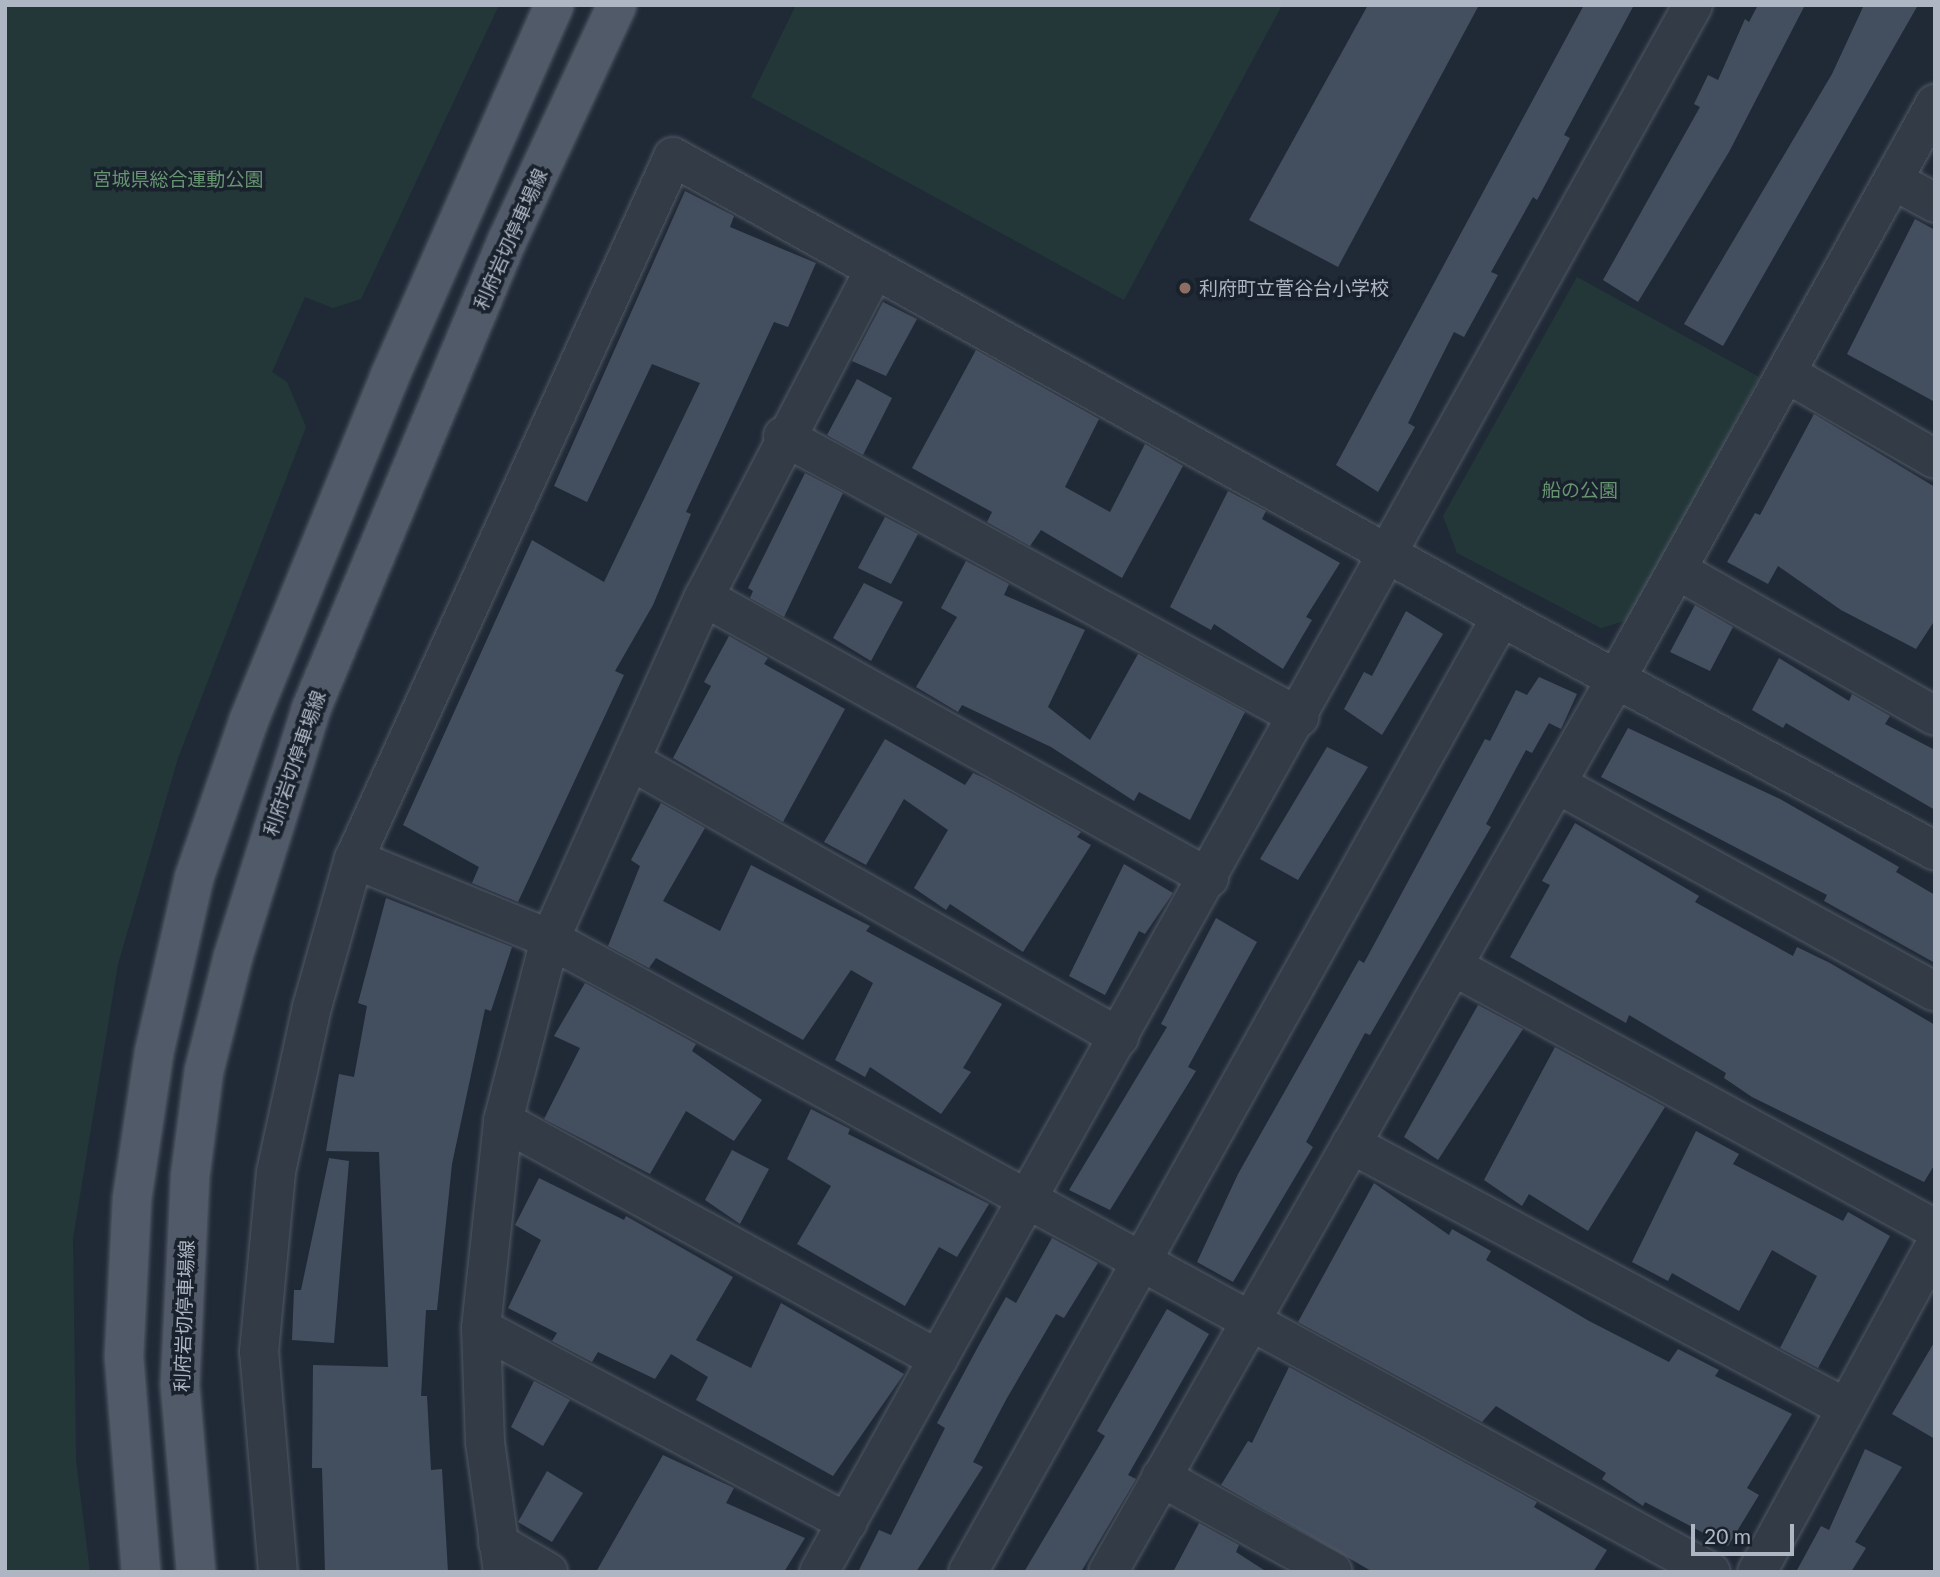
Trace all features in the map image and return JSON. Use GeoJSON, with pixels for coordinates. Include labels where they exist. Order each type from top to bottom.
{"type":"FeatureCollection","features":[{"type":"Feature","properties":{"kind":"main road"},"geometry":{"type":"LineString","coordinates":[[141,1572],[124,1357],[132,1199],[154,1053],[194,878],[249,720],[389,377],[554,5]]}},
{"type":"Feature","properties":{"kind":"main road","name":"利府岩切停車場線"},"geometry":{"type":"LineString","coordinates":[[196,1572],[180,1384],[190,1177],[204,1071],[233,957],[311,709],[507,241],[617,5]]}},
{"type":"Feature","properties":{"kind":"street"},"geometry":{"type":"LineString","coordinates":[[820,1572],[1390,555],[1693,5]]}},
{"type":"Feature","properties":{"kind":"street"},"geometry":{"type":"LineString","coordinates":[[1108,1572],[1557,785],[1935,104]]}},
{"type":"Feature","properties":{"kind":"street"},"geometry":{"type":"LineString","coordinates":[[278,1572],[259,1352],[276,1171],[312,1007],[354,859],[673,157],[1501,617],[1935,850]]}},
{"type":"Feature","properties":{"kind":"street"},"geometry":{"type":"LineString","coordinates":[[1893,180],[1935,203]]}},
{"type":"Feature","properties":{"kind":"street"},"geometry":{"type":"LineString","coordinates":[[548,1572],[500,1557],[485,1442],[481,1328],[503,1121],[550,939],[704,597],[783,436],[875,269]]}},
{"type":"Feature","properties":{"kind":"street"},"geometry":{"type":"LineString","coordinates":[[1786,373],[1935,459]]}},
{"type":"Feature","properties":{"kind":"street"},"geometry":{"type":"LineString","coordinates":[[783,436],[1299,717]]}},
{"type":"Feature","properties":{"kind":"street"},"geometry":{"type":"LineString","coordinates":[[1677,570],[1935,716]]}},
{"type":"Feature","properties":{"kind":"street"},"geometry":{"type":"LineString","coordinates":[[704,597],[1209,878]]}},
{"type":"Feature","properties":{"kind":"street"},"geometry":{"type":"LineString","coordinates":[[968,1572],[1501,617]]}},
{"type":"Feature","properties":{"kind":"street"},"geometry":{"type":"LineString","coordinates":[[631,761],[1119,1037]]}},
{"type":"Feature","properties":{"kind":"street"},"geometry":{"type":"LineString","coordinates":[[1557,785],[1935,992]]}},
{"type":"Feature","properties":{"kind":"street"},"geometry":{"type":"LineString","coordinates":[[354,859],[550,939],[1253,1318],[1711,1572]]}},
{"type":"Feature","properties":{"kind":"street"},"geometry":{"type":"LineString","coordinates":[[1453,966],[1935,1229]]}},
{"type":"Feature","properties":{"kind":"street"},"geometry":{"type":"LineString","coordinates":[[503,1121],[938,1359]]}},
{"type":"Feature","properties":{"kind":"street"},"geometry":{"type":"LineString","coordinates":[[1351,1144],[1846,1408]]}},
{"type":"Feature","properties":{"kind":"street"},"geometry":{"type":"LineString","coordinates":[[1757,1572],[1935,1246]]}},
{"type":"Feature","properties":{"kind":"street"},"geometry":{"type":"LineString","coordinates":[[481,1328],[847,1523]]}},
{"type":"Feature","properties":{"kind":"street"},"geometry":{"type":"LineString","coordinates":[[1161,1478],[1333,1572]]}},
{"type":"Feature","properties":{"kind":"green space","name":"宮城県総合運動公園"},"geometry":{"type":"Polygon","coordinates":[[[5,5],[499,5],[361,299],[333,308],[305,297],[272,372],[287,382],[306,427],[178,758],[118,964],[73,1238],[76,1461],[90,1572],[5,1572],[5,5]]]}},
{"type":"Feature","properties":{"kind":"green space"},"geometry":{"type":"Polygon","coordinates":[[[796,5],[1282,5],[1124,300],[751,97],[796,5]]]}},
{"type":"Feature","properties":{"kind":"green space","name":"船の公園"},"geometry":{"type":"Polygon","coordinates":[[[1577,277],[1759,377],[1634,618],[1601,628],[1457,553],[1443,516],[1577,277]]]}},
{"type":"Feature","properties":{"kind":"building"},"geometry":{"type":"Polygon","coordinates":[[[1368,5],[1479,5],[1338,267],[1249,220],[1368,5]]]}},
{"type":"Feature","properties":{"kind":"building"},"geometry":{"type":"Polygon","coordinates":[[[1584,5],[1634,5],[1564,135],[1570,138],[1537,200],[1533,197],[1491,272],[1498,275],[1464,337],[1454,332],[1408,423],[1415,427],[1378,492],[1336,465],[1584,5]]]}},
{"type":"Feature","properties":{"kind":"building"},"geometry":{"type":"Polygon","coordinates":[[[1758,5],[1805,5],[1729,152],[1638,302],[1603,280],[1700,107],[1694,104],[1708,75],[1718,80],[1745,19],[1749,22],[1758,5]]]}},
{"type":"Feature","properties":{"kind":"building"},"geometry":{"type":"Polygon","coordinates":[[[1864,5],[1918,5],[1723,346],[1684,324],[1832,74],[1864,5]]]}},
{"type":"Feature","properties":{"kind":"building"},"geometry":{"type":"Polygon","coordinates":[[[685,191],[734,216],[730,227],[816,263],[788,327],[774,322],[686,512],[691,514],[653,605],[615,671],[624,675],[518,902],[472,883],[479,867],[403,825],[532,540],[604,582],[700,383],[652,364],[587,502],[554,486],[685,191]]]}},
{"type":"Feature","properties":{"kind":"building"},"geometry":{"type":"Polygon","coordinates":[[[1915,219],[1935,230],[1935,402],[1847,354],[1915,219]]]}},
{"type":"Feature","properties":{"kind":"building"},"geometry":{"type":"Polygon","coordinates":[[[883,302],[917,319],[886,376],[852,361],[883,302]]]}},
{"type":"Feature","properties":{"kind":"building"},"geometry":{"type":"Polygon","coordinates":[[[976,350],[1099,419],[1065,487],[1110,512],[1145,444],[1183,466],[1122,578],[1041,530],[1030,546],[987,522],[992,512],[912,468],[976,350]]]}},
{"type":"Feature","properties":{"kind":"building"},"geometry":{"type":"Polygon","coordinates":[[[857,379],[892,398],[863,455],[827,435],[857,379]]]}},
{"type":"Feature","properties":{"kind":"building"},"geometry":{"type":"Polygon","coordinates":[[[1814,414],[1935,487],[1935,620],[1916,649],[1841,610],[1778,566],[1768,584],[1727,562],[1755,513],[1760,515],[1814,414]]]}},
{"type":"Feature","properties":{"kind":"building"},"geometry":{"type":"Polygon","coordinates":[[[805,473],[843,493],[784,617],[750,598],[753,591],[748,588],[805,473]]]}},
{"type":"Feature","properties":{"kind":"building"},"geometry":{"type":"Polygon","coordinates":[[[1228,491],[1266,511],[1262,519],[1340,563],[1306,617],[1312,620],[1283,669],[1214,624],[1211,630],[1170,607],[1228,491]]]}},
{"type":"Feature","properties":{"kind":"building"},"geometry":{"type":"Polygon","coordinates":[[[885,517],[918,534],[891,584],[858,568],[885,517]]]}},
{"type":"Feature","properties":{"kind":"building"},"geometry":{"type":"Polygon","coordinates":[[[966,561],[1009,584],[1004,595],[1085,630],[1048,707],[1090,740],[1138,654],[1245,712],[1190,820],[1139,792],[1134,801],[1051,747],[962,705],[958,712],[916,687],[957,617],[941,608],[966,561]]]}},
{"type":"Feature","properties":{"kind":"building"},"geometry":{"type":"Polygon","coordinates":[[[864,583],[903,602],[871,661],[833,638],[864,583]]]}},
{"type":"Feature","properties":{"kind":"building"},"geometry":{"type":"Polygon","coordinates":[[[1695,605],[1733,627],[1710,671],[1670,652],[1695,605]]]}},
{"type":"Feature","properties":{"kind":"building"},"geometry":{"type":"Polygon","coordinates":[[[1406,611],[1443,634],[1382,735],[1344,709],[1364,672],[1372,676],[1406,611]]]}},
{"type":"Feature","properties":{"kind":"building"},"geometry":{"type":"Polygon","coordinates":[[[729,636],[768,658],[764,664],[845,709],[783,822],[673,758],[711,686],[704,682],[729,636]]]}},
{"type":"Feature","properties":{"kind":"building"},"geometry":{"type":"Polygon","coordinates":[[[1779,658],[1849,701],[1852,694],[1890,716],[1885,724],[1935,750],[1935,810],[1786,723],[1783,728],[1752,710],[1779,658]]]}},
{"type":"Feature","properties":{"kind":"building"},"geometry":{"type":"Polygon","coordinates":[[[1539,677],[1577,694],[1561,729],[1549,723],[1532,753],[1526,750],[1486,824],[1491,827],[1370,1035],[1365,1033],[1306,1142],[1313,1147],[1233,1282],[1197,1262],[1238,1174],[1359,960],[1364,963],[1485,739],[1490,741],[1516,690],[1527,695],[1539,677]]]}},
{"type":"Feature","properties":{"kind":"building"},"geometry":{"type":"Polygon","coordinates":[[[1628,728],[1780,799],[1899,867],[1896,872],[1935,895],[1935,963],[1824,901],[1827,895],[1601,777],[1628,728]]]}},
{"type":"Feature","properties":{"kind":"building"},"geometry":{"type":"Polygon","coordinates":[[[885,739],[965,785],[973,773],[986,779],[1081,832],[1077,837],[1091,845],[1023,952],[950,904],[946,910],[914,888],[948,830],[904,799],[866,865],[824,842],[885,739]]]}},
{"type":"Feature","properties":{"kind":"building"},"geometry":{"type":"Polygon","coordinates":[[[1327,747],[1368,767],[1298,880],[1260,859],[1327,747]]]}},
{"type":"Feature","properties":{"kind":"building"},"geometry":{"type":"Polygon","coordinates":[[[661,803],[705,828],[663,901],[720,931],[751,865],[870,926],[866,931],[1002,1004],[963,1068],[971,1072],[941,1114],[870,1067],[865,1077],[835,1060],[873,983],[851,970],[803,1040],[656,958],[649,968],[608,946],[640,866],[631,860],[661,803]]]}},
{"type":"Feature","properties":{"kind":"building"},"geometry":{"type":"Polygon","coordinates":[[[1575,823],[1699,896],[1695,902],[1793,956],[1797,947],[1830,963],[1935,1025],[1935,1164],[1924,1182],[1752,1097],[1724,1078],[1726,1073],[1629,1015],[1626,1023],[1510,957],[1550,885],[1542,881],[1575,823]]]}},
{"type":"Feature","properties":{"kind":"building"},"geometry":{"type":"Polygon","coordinates":[[[1124,864],[1173,893],[1145,934],[1139,931],[1105,995],[1069,976],[1124,864]]]}},
{"type":"Feature","properties":{"kind":"building"},"geometry":{"type":"Polygon","coordinates":[[[386,898],[512,947],[491,1011],[485,1009],[452,1164],[437,1310],[426,1310],[421,1396],[427,1396],[431,1470],[442,1469],[448,1572],[325,1572],[322,1468],[312,1468],[313,1365],[388,1367],[379,1152],[326,1151],[339,1074],[354,1077],[367,1006],[358,1003],[386,898]]]}},
{"type":"Feature","properties":{"kind":"building"},"geometry":{"type":"Polygon","coordinates":[[[1216,918],[1257,942],[1188,1067],[1196,1071],[1110,1210],[1069,1190],[1167,1027],[1161,1024],[1216,918]]]}},
{"type":"Feature","properties":{"kind":"building"},"geometry":{"type":"Polygon","coordinates":[[[585,983],[696,1044],[692,1051],[762,1100],[734,1141],[686,1111],[650,1174],[544,1119],[580,1048],[554,1036],[585,983]]]}},
{"type":"Feature","properties":{"kind":"building"},"geometry":{"type":"Polygon","coordinates":[[[1478,1005],[1523,1029],[1438,1160],[1404,1137],[1478,1005]]]}},
{"type":"Feature","properties":{"kind":"building"},"geometry":{"type":"Polygon","coordinates":[[[1555,1047],[1665,1107],[1588,1231],[1529,1194],[1522,1206],[1484,1180],[1555,1047]]]}},
{"type":"Feature","properties":{"kind":"building"},"geometry":{"type":"Polygon","coordinates":[[[811,1109],[850,1129],[848,1134],[989,1204],[957,1257],[939,1247],[905,1306],[797,1244],[831,1186],[787,1159],[811,1109]]]}},
{"type":"Feature","properties":{"kind":"building"},"geometry":{"type":"Polygon","coordinates":[[[1696,1131],[1739,1154],[1733,1164],[1843,1221],[1848,1212],[1890,1236],[1818,1368],[1780,1348],[1817,1276],[1772,1250],[1739,1311],[1672,1273],[1668,1281],[1632,1262],[1696,1131]]]}},
{"type":"Feature","properties":{"kind":"building"},"geometry":{"type":"Polygon","coordinates":[[[732,1150],[769,1169],[740,1224],[705,1200],[732,1150]]]}},
{"type":"Feature","properties":{"kind":"building"},"geometry":{"type":"Polygon","coordinates":[[[329,1158],[349,1161],[334,1343],[292,1340],[294,1290],[301,1290],[329,1158]]]}},
{"type":"Feature","properties":{"kind":"building"},"geometry":{"type":"Polygon","coordinates":[[[539,1178],[624,1220],[626,1216],[733,1277],[696,1340],[751,1368],[781,1303],[904,1374],[833,1476],[696,1400],[708,1377],[671,1354],[655,1379],[598,1352],[592,1362],[552,1341],[557,1333],[508,1308],[541,1240],[515,1225],[539,1178]]]}},
{"type":"Feature","properties":{"kind":"building"},"geometry":{"type":"Polygon","coordinates":[[[1374,1183],[1449,1235],[1452,1229],[1491,1251],[1486,1260],[1589,1321],[1669,1362],[1678,1349],[1719,1370],[1715,1376],[1792,1414],[1747,1488],[1759,1495],[1728,1546],[1645,1502],[1643,1506],[1602,1479],[1606,1473],[1496,1406],[1482,1422],[1298,1322],[1374,1183]]]}},
{"type":"Feature","properties":{"kind":"building"},"geometry":{"type":"Polygon","coordinates":[[[1052,1238],[1098,1263],[1064,1318],[1056,1314],[1007,1398],[973,1462],[983,1467],[916,1572],[858,1572],[879,1530],[891,1535],[945,1428],[937,1423],[1006,1297],[1016,1303],[1052,1238]]]}},
{"type":"Feature","properties":{"kind":"building"},"geometry":{"type":"Polygon","coordinates":[[[1167,1309],[1209,1334],[1128,1475],[1136,1479],[1081,1572],[1024,1572],[1105,1436],[1097,1431],[1167,1309]]]}},
{"type":"Feature","properties":{"kind":"building"},"geometry":{"type":"Polygon","coordinates":[[[1935,1341],[1935,1439],[1892,1414],[1935,1341]]]}},
{"type":"Feature","properties":{"kind":"building"},"geometry":{"type":"Polygon","coordinates":[[[1289,1367],[1537,1502],[1534,1507],[1607,1550],[1593,1572],[1373,1572],[1221,1485],[1248,1441],[1252,1443],[1289,1367]]]}},
{"type":"Feature","properties":{"kind":"building"},"geometry":{"type":"Polygon","coordinates":[[[534,1381],[570,1400],[543,1446],[511,1427],[534,1381]]]}},
{"type":"Feature","properties":{"kind":"building"},"geometry":{"type":"Polygon","coordinates":[[[1865,1449],[1902,1467],[1855,1542],[1866,1548],[1851,1572],[1796,1572],[1821,1526],[1829,1530],[1865,1449]]]}},
{"type":"Feature","properties":{"kind":"building"},"geometry":{"type":"Polygon","coordinates":[[[663,1455],[734,1488],[726,1503],[805,1538],[784,1572],[596,1572],[663,1455]]]}},
{"type":"Feature","properties":{"kind":"building"},"geometry":{"type":"Polygon","coordinates":[[[547,1471],[583,1493],[552,1542],[518,1522],[547,1471]]]}},
{"type":"Feature","properties":{"kind":"building"},"geometry":{"type":"Polygon","coordinates":[[[1199,1523],[1239,1545],[1236,1552],[1267,1572],[1173,1572],[1199,1523]]]}},
{"type":"Feature","properties":{"kind":"place","name":"利府町立菅谷台小学校"},"geometry":{"type":"Point","coordinates":[1185,288]}}]}
